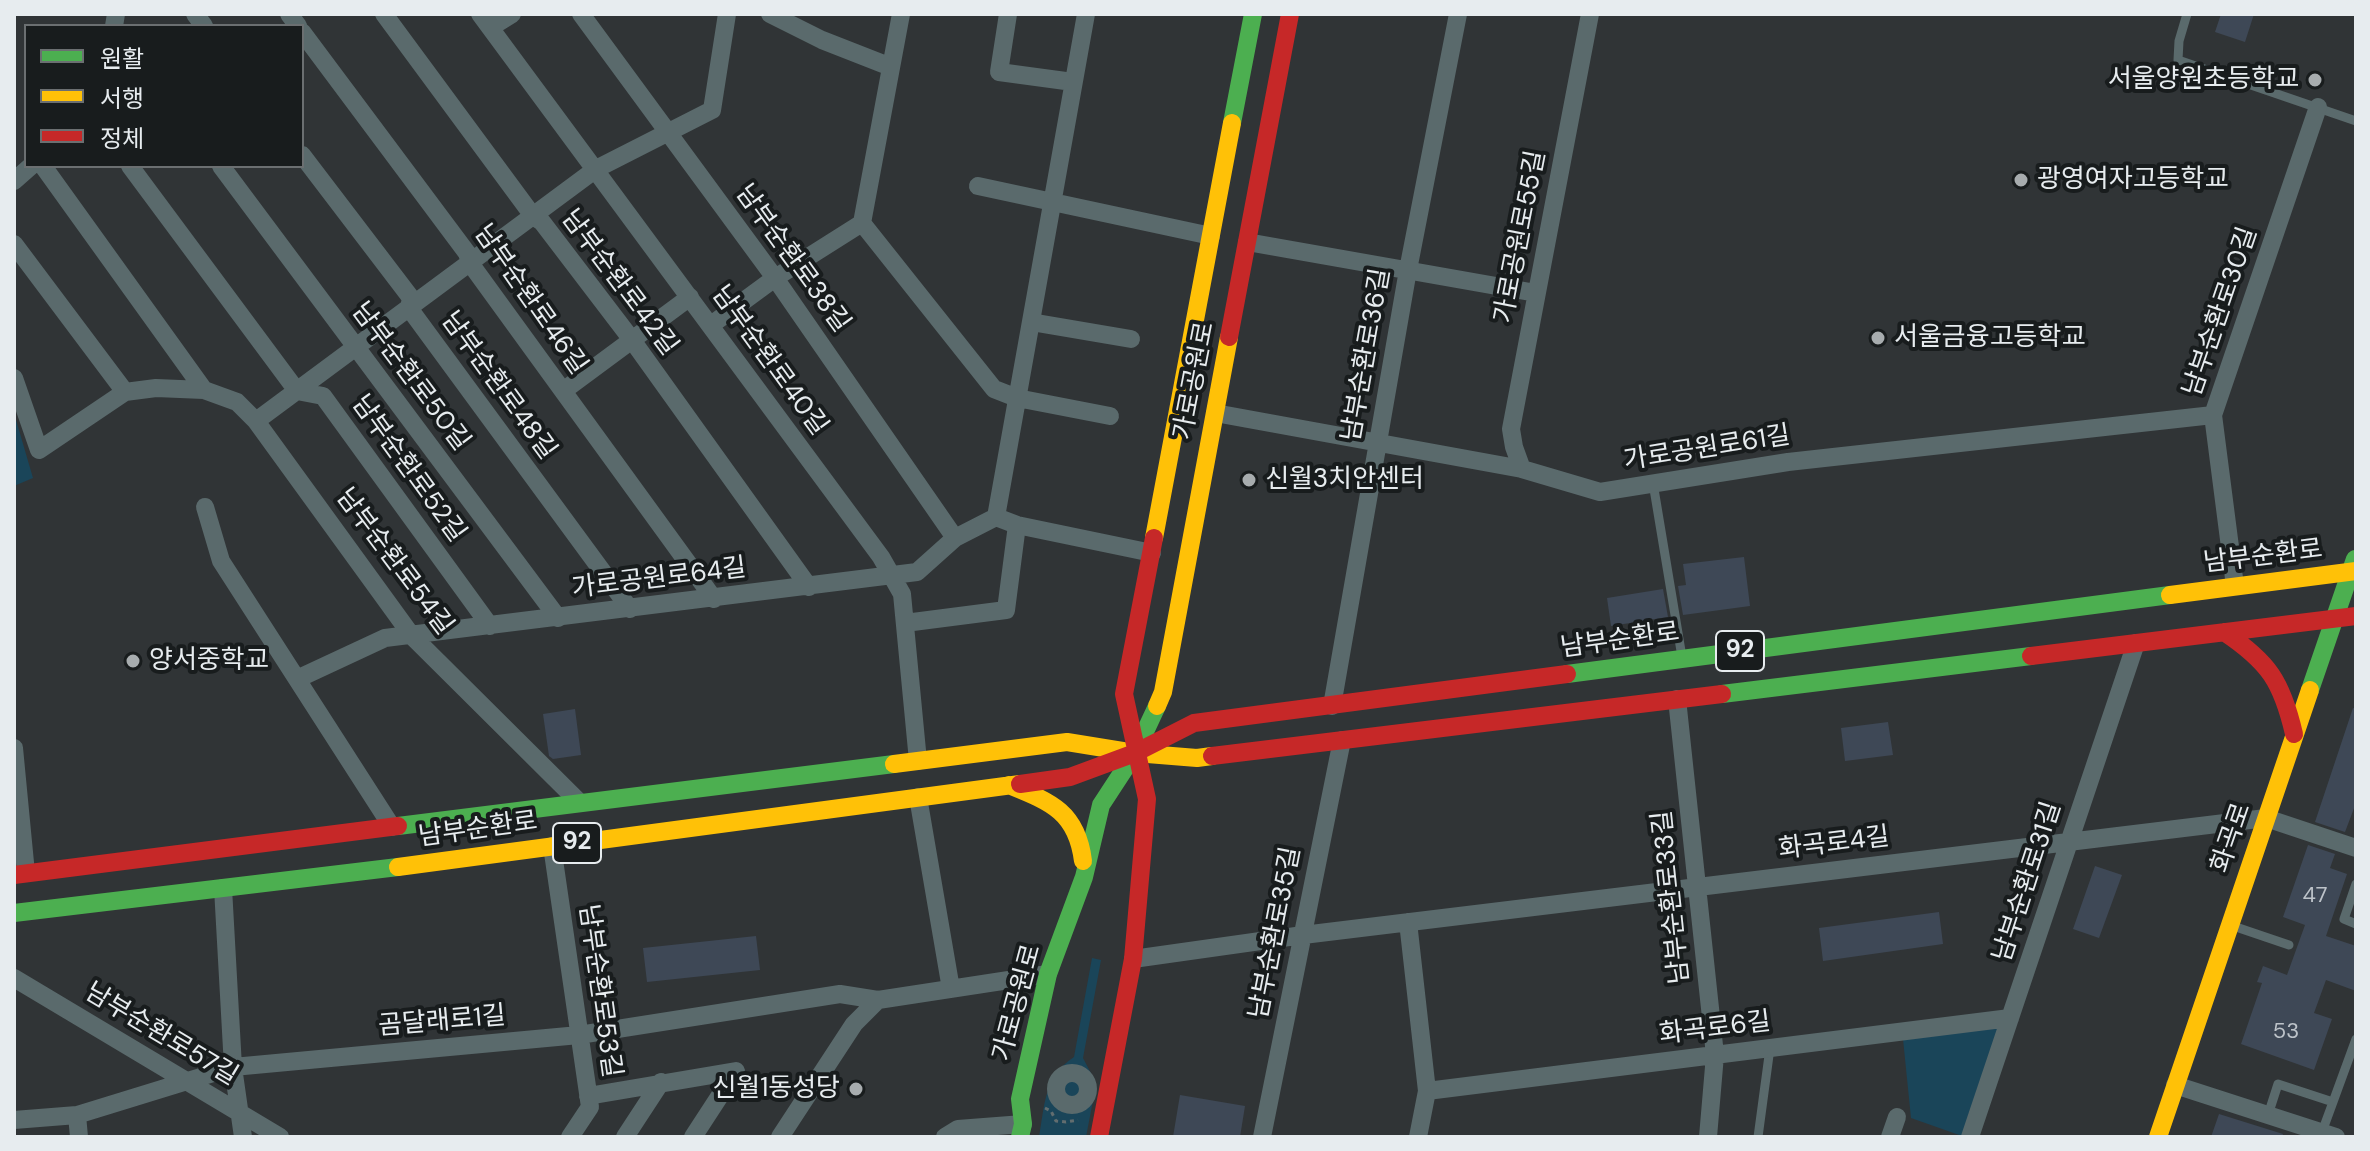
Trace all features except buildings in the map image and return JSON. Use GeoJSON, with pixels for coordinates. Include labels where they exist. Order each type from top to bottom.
{"type":"FeatureCollection","features":[{"type":"Feature","properties":{"kind":"main road","name":"가로공원로"},"geometry":{"type":"LineString","coordinates":[[1099,1137],[1133,959],[1147,799],[1124,694],[1253,14]]}},
{"type":"Feature","properties":{"kind":"main road","name":"가로공원로"},"geometry":{"type":"LineString","coordinates":[[1021,1131],[1020,1099],[1048,974],[1084,877],[1101,805],[1135,753],[1163,692],[1290,14]]}},
{"type":"Feature","properties":{"kind":"main road","name":"남부순환로"},"geometry":{"type":"LineString","coordinates":[[14,913],[1070,777],[1135,753],[1194,723],[1682,658],[2234,597],[2354,566]]}},
{"type":"Feature","properties":{"kind":"main road","name":"화곡로"},"geometry":{"type":"LineString","coordinates":[[2158,1137],[2354,566]]}},
{"type":"Feature","properties":{"kind":"main road"},"geometry":{"type":"LineString","coordinates":[[2180,637],[2187,624],[2234,597]]}},
{"type":"Feature","properties":{"kind":"main road","name":"남부순환로"},"geometry":{"type":"LineString","coordinates":[[20,874],[1067,742],[1135,753],[1197,758],[2356,616]]}},
{"type":"Feature","properties":{"kind":"main road"},"geometry":{"type":"LineString","coordinates":[[2224,632],[2253,650],[2279,681],[2294,734]]}},
{"type":"Feature","properties":{"kind":"main road"},"geometry":{"type":"LineString","coordinates":[[1009,785],[1044,799],[1062,810],[1074,823],[1082,844],[1084,877]]}},
{"type":"Feature","properties":{"kind":"street","name":"남부순환로42길"},"geometry":{"type":"LineString","coordinates":[[384,14],[533,216],[542,222],[632,340],[809,587]]}},
{"type":"Feature","properties":{"kind":"street","name":"남부순환로40길"},"geometry":{"type":"LineString","coordinates":[[512,14],[485,20],[893,577],[902,594],[918,761]]}},
{"type":"Feature","properties":{"kind":"street","name":"남부순환로38길"},"geometry":{"type":"LineString","coordinates":[[581,14],[775,278],[955,538]]}},
{"type":"Feature","properties":{"kind":"street"},"geometry":{"type":"LineString","coordinates":[[256,421],[596,169],[712,110],[727,14]]}},
{"type":"Feature","properties":{"kind":"street"},"geometry":{"type":"LineString","coordinates":[[770,14],[822,40],[891,67]]}},
{"type":"Feature","properties":{"kind":"street"},"geometry":{"type":"LineString","coordinates":[[711,325],[775,278],[862,223],[901,14]]}},
{"type":"Feature","properties":{"kind":"street"},"geometry":{"type":"LineString","coordinates":[[1008,14],[999,72],[1073,82]]}},
{"type":"Feature","properties":{"kind":"street"},"geometry":{"type":"LineString","coordinates":[[1086,14],[996,517],[1017,525],[1152,553]]}},
{"type":"Feature","properties":{"kind":"street","name":"남부순환로36길"},"geometry":{"type":"LineString","coordinates":[[1332,706],[1408,270],[1458,14]]}},
{"type":"Feature","properties":{"kind":"street","name":"가로공원로55길"},"geometry":{"type":"LineString","coordinates":[[1522,469],[1511,429],[1590,14]]}},
{"type":"Feature","properties":{"kind":"street","name":"남부순환로46길"},"geometry":{"type":"LineString","coordinates":[[304,35],[467,253],[470,263],[714,599]]}},
{"type":"Feature","properties":{"kind":"street","name":"남부순환로30길"},"geometry":{"type":"LineString","coordinates":[[2234,597],[2213,415],[2318,107]]}},
{"type":"Feature","properties":{"kind":"street","name":"남부순환로48길"},"geometry":{"type":"LineString","coordinates":[[304,158],[411,298],[409,308],[630,609]]}},
{"type":"Feature","properties":{"kind":"street"},"geometry":{"type":"LineString","coordinates":[[44,168],[204,390]]}},
{"type":"Feature","properties":{"kind":"street","name":"남부순환로52길"},"geometry":{"type":"LineString","coordinates":[[131,168],[297,391],[323,396],[490,626]]}},
{"type":"Feature","properties":{"kind":"street","name":"남부순환로50길"},"geometry":{"type":"LineString","coordinates":[[222,168],[558,618]]}},
{"type":"Feature","properties":{"kind":"street"},"geometry":{"type":"LineString","coordinates":[[978,186],[1211,236]]}},
{"type":"Feature","properties":{"kind":"street"},"geometry":{"type":"LineString","coordinates":[[862,223],[994,389],[1017,398],[1110,416]]}},
{"type":"Feature","properties":{"kind":"street"},"geometry":{"type":"LineString","coordinates":[[1247,242],[1536,293]]}},
{"type":"Feature","properties":{"kind":"street"},"geometry":{"type":"LineString","coordinates":[[14,244],[125,392]]}},
{"type":"Feature","properties":{"kind":"street"},"geometry":{"type":"LineString","coordinates":[[563,391],[690,297]]}},
{"type":"Feature","properties":{"kind":"street"},"geometry":{"type":"LineString","coordinates":[[1031,322],[1131,339]]}},
{"type":"Feature","properties":{"kind":"street","name":"남부순환로54길"},"geometry":{"type":"LineString","coordinates":[[14,378],[39,450],[125,392],[156,388],[204,390],[237,402],[256,421],[412,636],[580,803]]}},
{"type":"Feature","properties":{"kind":"street","name":"가로공원로61길"},"geometry":{"type":"LineString","coordinates":[[1215,413],[1522,469],[1600,492],[1788,462],[2213,415]]}},
{"type":"Feature","properties":{"kind":"street"},"geometry":{"type":"LineString","coordinates":[[205,507],[221,561],[392,827]]}},
{"type":"Feature","properties":{"kind":"street","name":"가로공원로64길"},"geometry":{"type":"LineString","coordinates":[[297,679],[385,638],[917,572],[955,538],[996,517]]}},
{"type":"Feature","properties":{"kind":"street"},"geometry":{"type":"LineString","coordinates":[[905,623],[1006,610],[1017,525]]}},
{"type":"Feature","properties":{"kind":"street","name":"남부순환로31길"},"geometry":{"type":"LineString","coordinates":[[1970,1137],[2136,643]]}},
{"type":"Feature","properties":{"kind":"street","name":"남부순환로33길"},"geometry":{"type":"LineString","coordinates":[[1677,699],[1715,1055],[1708,1137]]}},
{"type":"Feature","properties":{"kind":"street","name":"남부순환로35길"},"geometry":{"type":"LineString","coordinates":[[1262,1137],[1342,740]]}},
{"type":"Feature","properties":{"kind":"street"},"geometry":{"type":"LineString","coordinates":[[14,748],[20,874]]}},
{"type":"Feature","properties":{"kind":"street"},"geometry":{"type":"LineString","coordinates":[[918,797],[951,989]]}},
{"type":"Feature","properties":{"kind":"street"},"geometry":{"type":"LineString","coordinates":[[2266,818],[2356,848]]}},
{"type":"Feature","properties":{"kind":"street","name":"화곡로4길"},"geometry":{"type":"LineString","coordinates":[[1133,959],[1303,935],[2266,818]]}},
{"type":"Feature","properties":{"kind":"street","name":"남부순환로53길"},"geometry":{"type":"LineString","coordinates":[[552,846],[590,1107],[570,1137]]}},
{"type":"Feature","properties":{"kind":"street"},"geometry":{"type":"LineString","coordinates":[[223,888],[233,1067],[243,1137]]}},
{"type":"Feature","properties":{"kind":"street"},"geometry":{"type":"LineString","coordinates":[[1408,922],[1427,1091],[1418,1137]]}},
{"type":"Feature","properties":{"kind":"street","name":"곰달래로1길"},"geometry":{"type":"LineString","coordinates":[[14,1120],[77,1115],[233,1067],[579,1035],[840,994],[878,1000],[1048,974]]}},
{"type":"Feature","properties":{"kind":"street","name":"남부순환로57길"},"geometry":{"type":"LineString","coordinates":[[14,978],[280,1137]]}},
{"type":"Feature","properties":{"kind":"street"},"geometry":{"type":"LineString","coordinates":[[780,1137],[854,1024],[878,1000]]}},
{"type":"Feature","properties":{"kind":"street","name":"화곡로6길"},"geometry":{"type":"LineString","coordinates":[[1427,1091],[2010,1018]]}},
{"type":"Feature","properties":{"kind":"street"},"geometry":{"type":"LineString","coordinates":[[588,1096],[736,1071],[693,1137]]}},
{"type":"Feature","properties":{"kind":"street"},"geometry":{"type":"LineString","coordinates":[[625,1137],[661,1082]]}},
{"type":"Feature","properties":{"kind":"street"},"geometry":{"type":"LineString","coordinates":[[2175,1085],[2329,1135]]}},
{"type":"Feature","properties":{"kind":"street"},"geometry":{"type":"LineString","coordinates":[[1056,1089],[1059,1099],[1069,1105],[1079,1104],[1087,1096]]}},
{"type":"Feature","properties":{"kind":"street"},"geometry":{"type":"LineString","coordinates":[[77,1115],[79,1137]]}},
{"type":"Feature","properties":{"kind":"street"},"geometry":{"type":"LineString","coordinates":[[1890,1137],[1897,1117]]}},
{"type":"Feature","properties":{"kind":"street"},"geometry":{"type":"LineString","coordinates":[[945,1137],[958,1129],[1021,1131]]}},
{"type":"Feature","properties":{"kind":"lane"},"geometry":{"type":"LineString","coordinates":[[2187,14],[2179,41],[2178,60],[2356,121]]}},
{"type":"Feature","properties":{"kind":"lane"},"geometry":{"type":"LineString","coordinates":[[1653,483],[1682,658]]}},
{"type":"Feature","properties":{"kind":"lane"},"geometry":{"type":"LineString","coordinates":[[2356,884],[2344,919],[2356,924]]}},
{"type":"Feature","properties":{"kind":"lane"},"geometry":{"type":"LineString","coordinates":[[2230,924],[2289,945]]}},
{"type":"Feature","properties":{"kind":"lane"},"geometry":{"type":"LineString","coordinates":[[2329,1135],[2333,1102],[2356,1039]]}},
{"type":"Feature","properties":{"kind":"lane"},"geometry":{"type":"LineString","coordinates":[[1758,1137],[1770,1048]]}},
{"type":"Feature","properties":{"kind":"lane"},"geometry":{"type":"LineString","coordinates":[[2268,1115],[2278,1084],[2333,1102]]}},
{"type":"Feature","properties":{"kind":"path"},"geometry":{"type":"LineString","coordinates":[[1051,1111],[1056,1121],[1082,1119]]}},
{"type":"Feature","properties":{"kind":"shaded area"},"geometry":{"type":"Polygon","coordinates":[[[14,413],[33,478],[14,486],[14,413]]]}},
{"type":"Feature","properties":{"kind":"shaded area"},"geometry":{"type":"Polygon","coordinates":[[[1092,958],[1101,960],[1083,1058],[1094,1079],[1095,1090],[1086,1137],[1039,1137],[1051,1082],[1074,1057],[1092,958]]]}},
{"type":"Feature","properties":{"kind":"shaded area"},"geometry":{"type":"Polygon","coordinates":[[[1999,1027],[1962,1136],[1911,1118],[1903,1039],[1999,1027]]]}},
{"type":"Feature","properties":{"kind":"traffic: fast"},"geometry":{"type":"LineString","coordinates":[[1232,123],[1253,14]]}},
{"type":"Feature","properties":{"kind":"traffic: fast"},"geometry":{"type":"LineString","coordinates":[[2310,690],[2355,559]]}},
{"type":"Feature","properties":{"kind":"traffic: fast"},"geometry":{"type":"LineString","coordinates":[[1567,674],[2170,595]]}},
{"type":"Feature","properties":{"kind":"traffic: fast"},"geometry":{"type":"LineString","coordinates":[[1722,694],[2031,656]]}},
{"type":"Feature","properties":{"kind":"traffic: fast"},"geometry":{"type":"LineString","coordinates":[[1020,1137],[1023,1124],[1020,1099],[1048,974],[1084,877],[1101,805],[1135,753],[1157,706]]}},
{"type":"Feature","properties":{"kind":"traffic: fast"},"geometry":{"type":"LineString","coordinates":[[398,826],[894,764]]}},
{"type":"Feature","properties":{"kind":"traffic: fast"},"geometry":{"type":"LineString","coordinates":[[14,913],[398,867]]}},
{"type":"Feature","properties":{"kind":"traffic: slow"},"geometry":{"type":"LineString","coordinates":[[1154,538],[1232,123]]}},
{"type":"Feature","properties":{"kind":"traffic: slow"},"geometry":{"type":"LineString","coordinates":[[1157,706],[1163,692],[1229,337]]}},
{"type":"Feature","properties":{"kind":"traffic: slow"},"geometry":{"type":"LineString","coordinates":[[2170,595],[2356,571]]}},
{"type":"Feature","properties":{"kind":"traffic: slow"},"geometry":{"type":"LineString","coordinates":[[2158,1137],[2310,690]]}},
{"type":"Feature","properties":{"kind":"traffic: slow"},"geometry":{"type":"LineString","coordinates":[[894,764],[1067,742],[1135,753],[1197,758],[1212,756]]}},
{"type":"Feature","properties":{"kind":"traffic: slow"},"geometry":{"type":"LineString","coordinates":[[398,867],[1020,784]]}},
{"type":"Feature","properties":{"kind":"traffic: slow"},"geometry":{"type":"LineString","coordinates":[[1009,785],[1060,811],[1075,831],[1083,861]]}},
{"type":"Feature","properties":{"kind":"traffic: jam"},"geometry":{"type":"LineString","coordinates":[[1229,337],[1290,14]]}},
{"type":"Feature","properties":{"kind":"traffic: jam"},"geometry":{"type":"LineString","coordinates":[[1099,1137],[1133,959],[1147,799],[1124,694],[1154,538]]}},
{"type":"Feature","properties":{"kind":"traffic: jam"},"geometry":{"type":"LineString","coordinates":[[2031,656],[2356,616]]}},
{"type":"Feature","properties":{"kind":"traffic: jam"},"geometry":{"type":"LineString","coordinates":[[2224,632],[2252,653],[2271,675],[2284,700],[2294,734]]}},
{"type":"Feature","properties":{"kind":"traffic: jam"},"geometry":{"type":"LineString","coordinates":[[1020,784],[1070,777],[1135,753],[1194,723],[1567,674]]}},
{"type":"Feature","properties":{"kind":"traffic: jam"},"geometry":{"type":"LineString","coordinates":[[1212,756],[1722,694]]}},
{"type":"Feature","properties":{"kind":"traffic: jam"},"geometry":{"type":"LineString","coordinates":[[14,875],[398,826]]}},
{"type":"Feature","properties":{"kind":"place","name":"서울양원초등학교"},"geometry":{"type":"Point","coordinates":[2315,80]}},
{"type":"Feature","properties":{"kind":"place","name":"광영여자고등학교"},"geometry":{"type":"Point","coordinates":[2021,180]}},
{"type":"Feature","properties":{"kind":"place","name":"서울금융고등학교"},"geometry":{"type":"Point","coordinates":[1878,338]}},
{"type":"Feature","properties":{"kind":"place","name":"신월3치안센터"},"geometry":{"type":"Point","coordinates":[1249,480]}},
{"type":"Feature","properties":{"kind":"place","name":"양서중학교"},"geometry":{"type":"Point","coordinates":[133,661]}},
{"type":"Feature","properties":{"kind":"place","name":"신월1동성당"},"geometry":{"type":"Point","coordinates":[856,1089]}}]}
